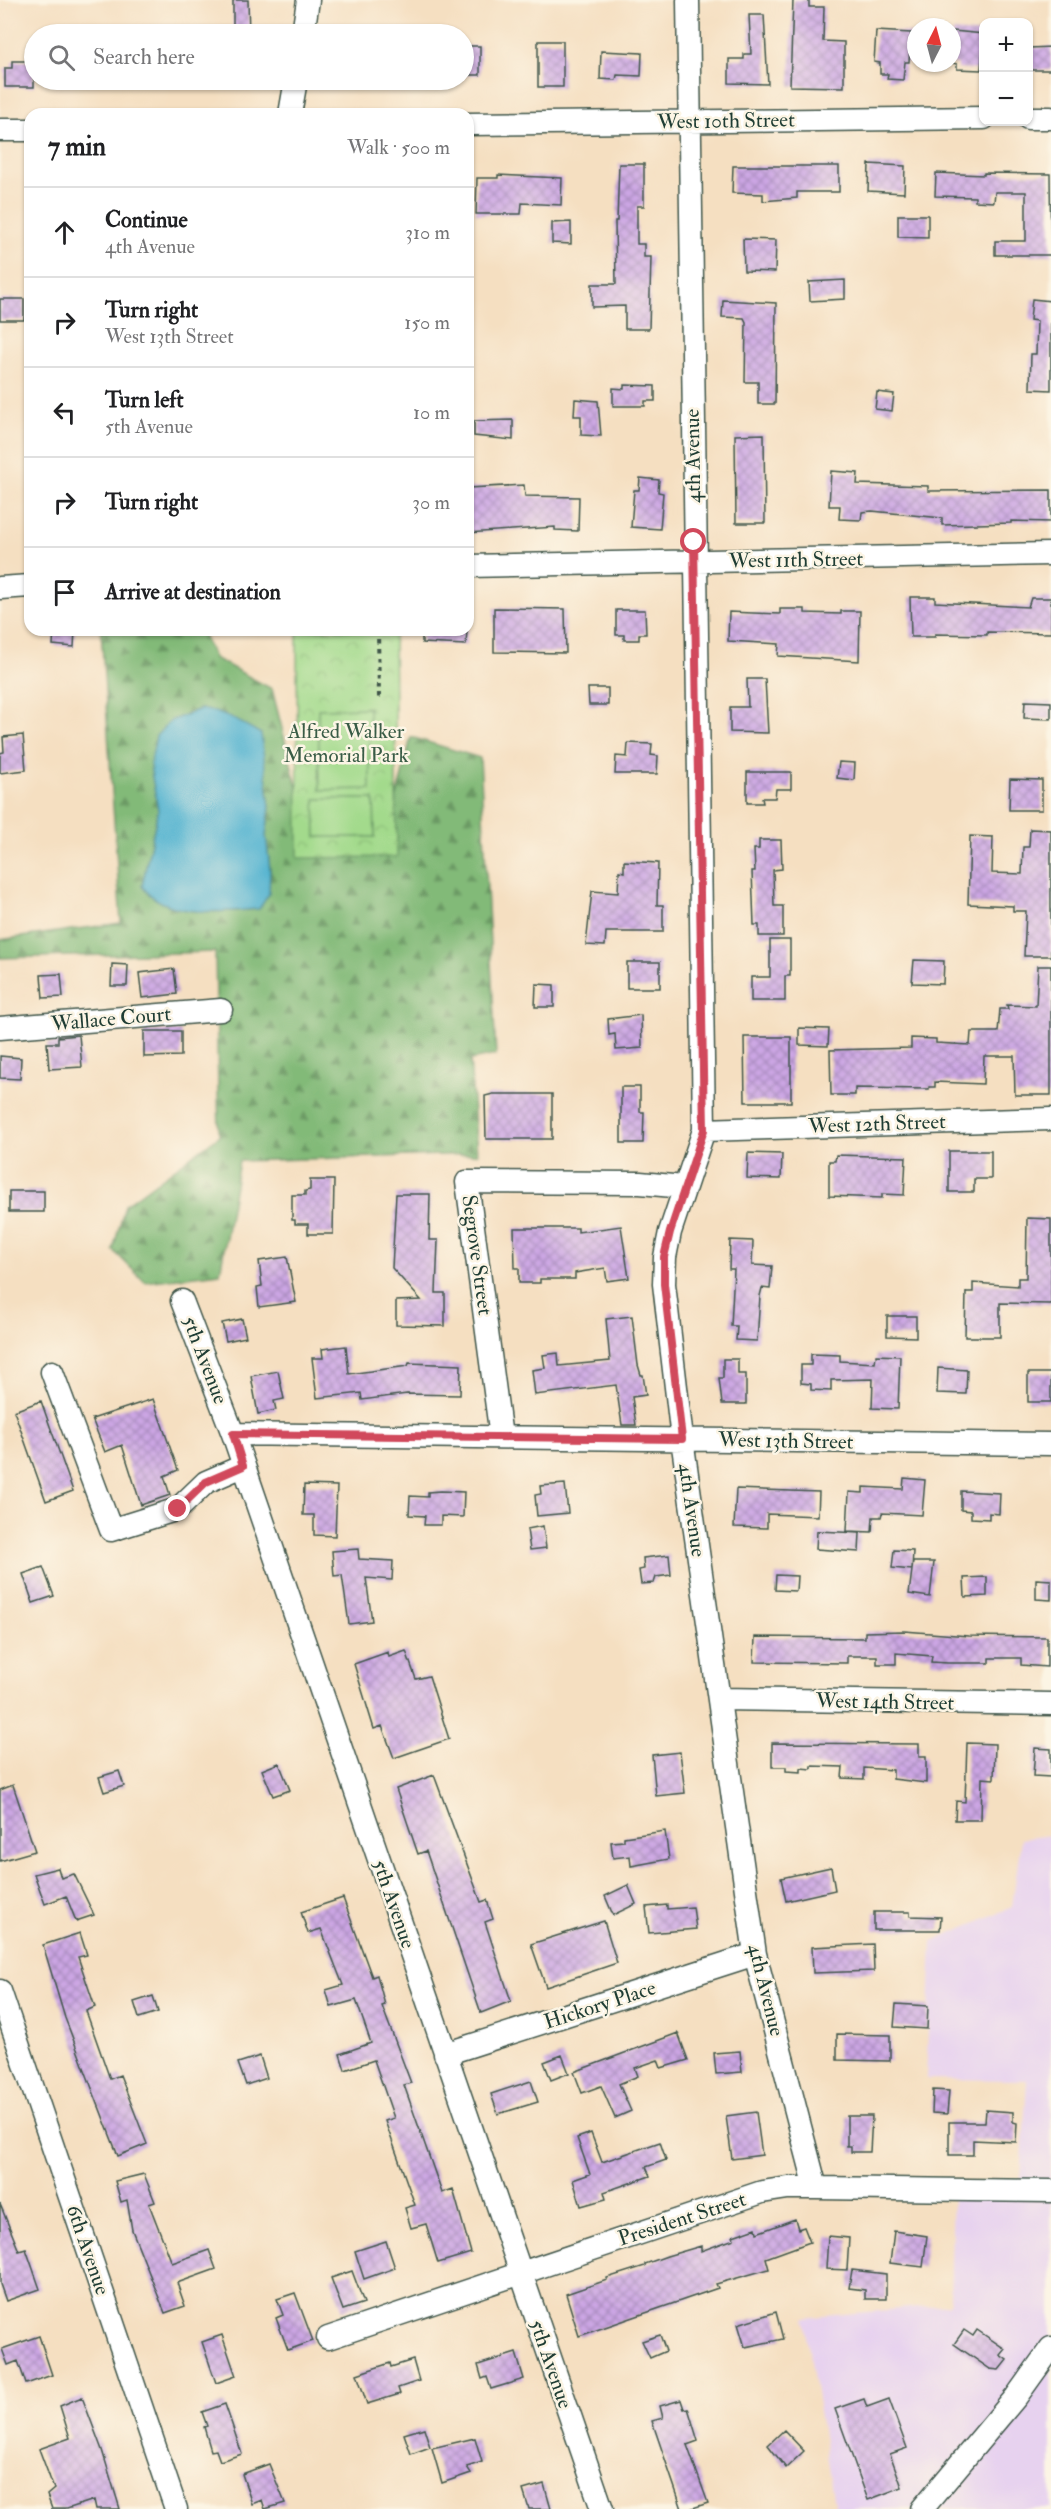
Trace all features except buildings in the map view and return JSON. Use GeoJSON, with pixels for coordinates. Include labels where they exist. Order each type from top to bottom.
{"type":"FeatureCollection","features":[{"type":"Feature","properties":{"kind":"street"},"geometry":{"type":"LineString","coordinates":[[304,24],[308,0]]}},
{"type":"Feature","properties":{"kind":"street","name":"4th Avenue"},"geometry":{"type":"LineString","coordinates":[[688,0],[704,1130],[684,1187],[664,1257],[664,1284],[682,1439],[755,1954],[816,2188]]}},
{"type":"Feature","properties":{"kind":"street"},"geometry":{"type":"LineString","coordinates":[[291,108],[294,90]]}},
{"type":"Feature","properties":{"kind":"street","name":"West 10th Street"},"geometry":{"type":"LineString","coordinates":[[474,124],[979,118]]}},
{"type":"Feature","properties":{"kind":"street"},"geometry":{"type":"LineString","coordinates":[[1033,118],[1051,118]]}},
{"type":"Feature","properties":{"kind":"street"},"geometry":{"type":"LineString","coordinates":[[0,130],[24,130]]}},
{"type":"Feature","properties":{"kind":"street","name":"West 11th Street"},"geometry":{"type":"LineString","coordinates":[[474,566],[1051,554]]}},
{"type":"Feature","properties":{"kind":"street"},"geometry":{"type":"LineString","coordinates":[[0,588],[24,586]]}},
{"type":"Feature","properties":{"kind":"street","name":"Wallace Court"},"geometry":{"type":"LineString","coordinates":[[0,1028],[221,1010]]}},
{"type":"Feature","properties":{"kind":"street","name":"West 12th Street"},"geometry":{"type":"LineString","coordinates":[[704,1130],[1051,1119]]}},
{"type":"Feature","properties":{"kind":"street","name":"Segrove Street"},"geometry":{"type":"LineString","coordinates":[[501,1437],[467,1182],[640,1183],[684,1187]]}},
{"type":"Feature","properties":{"kind":"street","name":"5th Avenue"},"geometry":{"type":"LineString","coordinates":[[182,1301],[233,1434],[602,2509]]}},
{"type":"Feature","properties":{"kind":"street"},"geometry":{"type":"LineString","coordinates":[[52,1371],[111,1530],[178,1509],[206,1482],[243,1466]]}},
{"type":"Feature","properties":{"kind":"street","name":"West 13th Street"},"geometry":{"type":"LineString","coordinates":[[233,1434],[1051,1444]]}},
{"type":"Feature","properties":{"kind":"street","name":"West 14th Street"},"geometry":{"type":"LineString","coordinates":[[720,1700],[1051,1704]]}},
{"type":"Feature","properties":{"kind":"street","name":"Hickory Place"},"geometry":{"type":"LineString","coordinates":[[445,2054],[755,1954]]}},
{"type":"Feature","properties":{"kind":"street","name":"6th Avenue"},"geometry":{"type":"LineString","coordinates":[[0,1991],[176,2509]]}},
{"type":"Feature","properties":{"kind":"street","name":"President Street"},"geometry":{"type":"LineString","coordinates":[[328,2338],[762,2192],[788,2188],[1051,2191]]}},
{"type":"Feature","properties":{"kind":"street"},"geometry":{"type":"LineString","coordinates":[[922,2509],[1016,2397],[1051,2348]]}},
{"type":"Feature","properties":{"kind":"path"},"geometry":{"type":"LineString","coordinates":[[378,636],[379,699]]}},
{"type":"Feature","properties":{"kind":"shaded area"},"geometry":{"type":"Polygon","coordinates":[[[1051,1835],[1051,2509],[835,2509],[804,2318],[950,2304],[953,2195],[1020,2195],[1027,2080],[926,2079],[932,1941],[1012,1907],[1021,1839],[1051,1835]]]}},
{"type":"Feature","properties":{"kind":"green space"},"geometry":{"type":"Polygon","coordinates":[[[101,636],[204,636],[214,658],[272,689],[312,847],[388,834],[411,737],[480,758],[496,1055],[470,1060],[477,1154],[239,1161],[220,1273],[145,1282],[113,1250],[125,1205],[219,1136],[215,952],[0,958],[0,940],[121,923],[101,636]],[[200,709],[170,721],[156,793],[158,810],[142,886],[152,897],[180,909],[212,912],[259,909],[270,870],[266,835],[270,807],[260,734],[215,712],[200,709]]]}},
{"type":"Feature","properties":{"kind":"green space","name":"Alfred Walker Memorial Park"},"geometry":{"type":"Polygon","coordinates":[[[297,636],[394,636],[397,857],[298,858],[297,636]]]}},
{"type":"Feature","properties":{"kind":"green space"},"geometry":{"type":"Polygon","coordinates":[[[369,708],[370,789],[320,790],[318,709],[369,708]]]}},
{"type":"Feature","properties":{"kind":"green space"},"geometry":{"type":"Polygon","coordinates":[[[315,799],[374,799],[375,837],[316,837],[315,799]]]}},
{"type":"Feature","properties":{"kind":"water"},"geometry":{"type":"Polygon","coordinates":[[[200,709],[231,718],[261,734],[270,807],[266,835],[270,870],[269,894],[259,909],[212,912],[180,909],[152,897],[142,886],[158,810],[150,766],[156,736],[170,721],[200,709]]]}},
{"type":"Feature","properties":{"kind":"route"},"geometry":{"type":"LineString","coordinates":[[178,1509],[206,1482],[243,1466],[233,1434],[682,1439],[664,1284],[664,1257],[704,1130],[694,542]]}}]}
